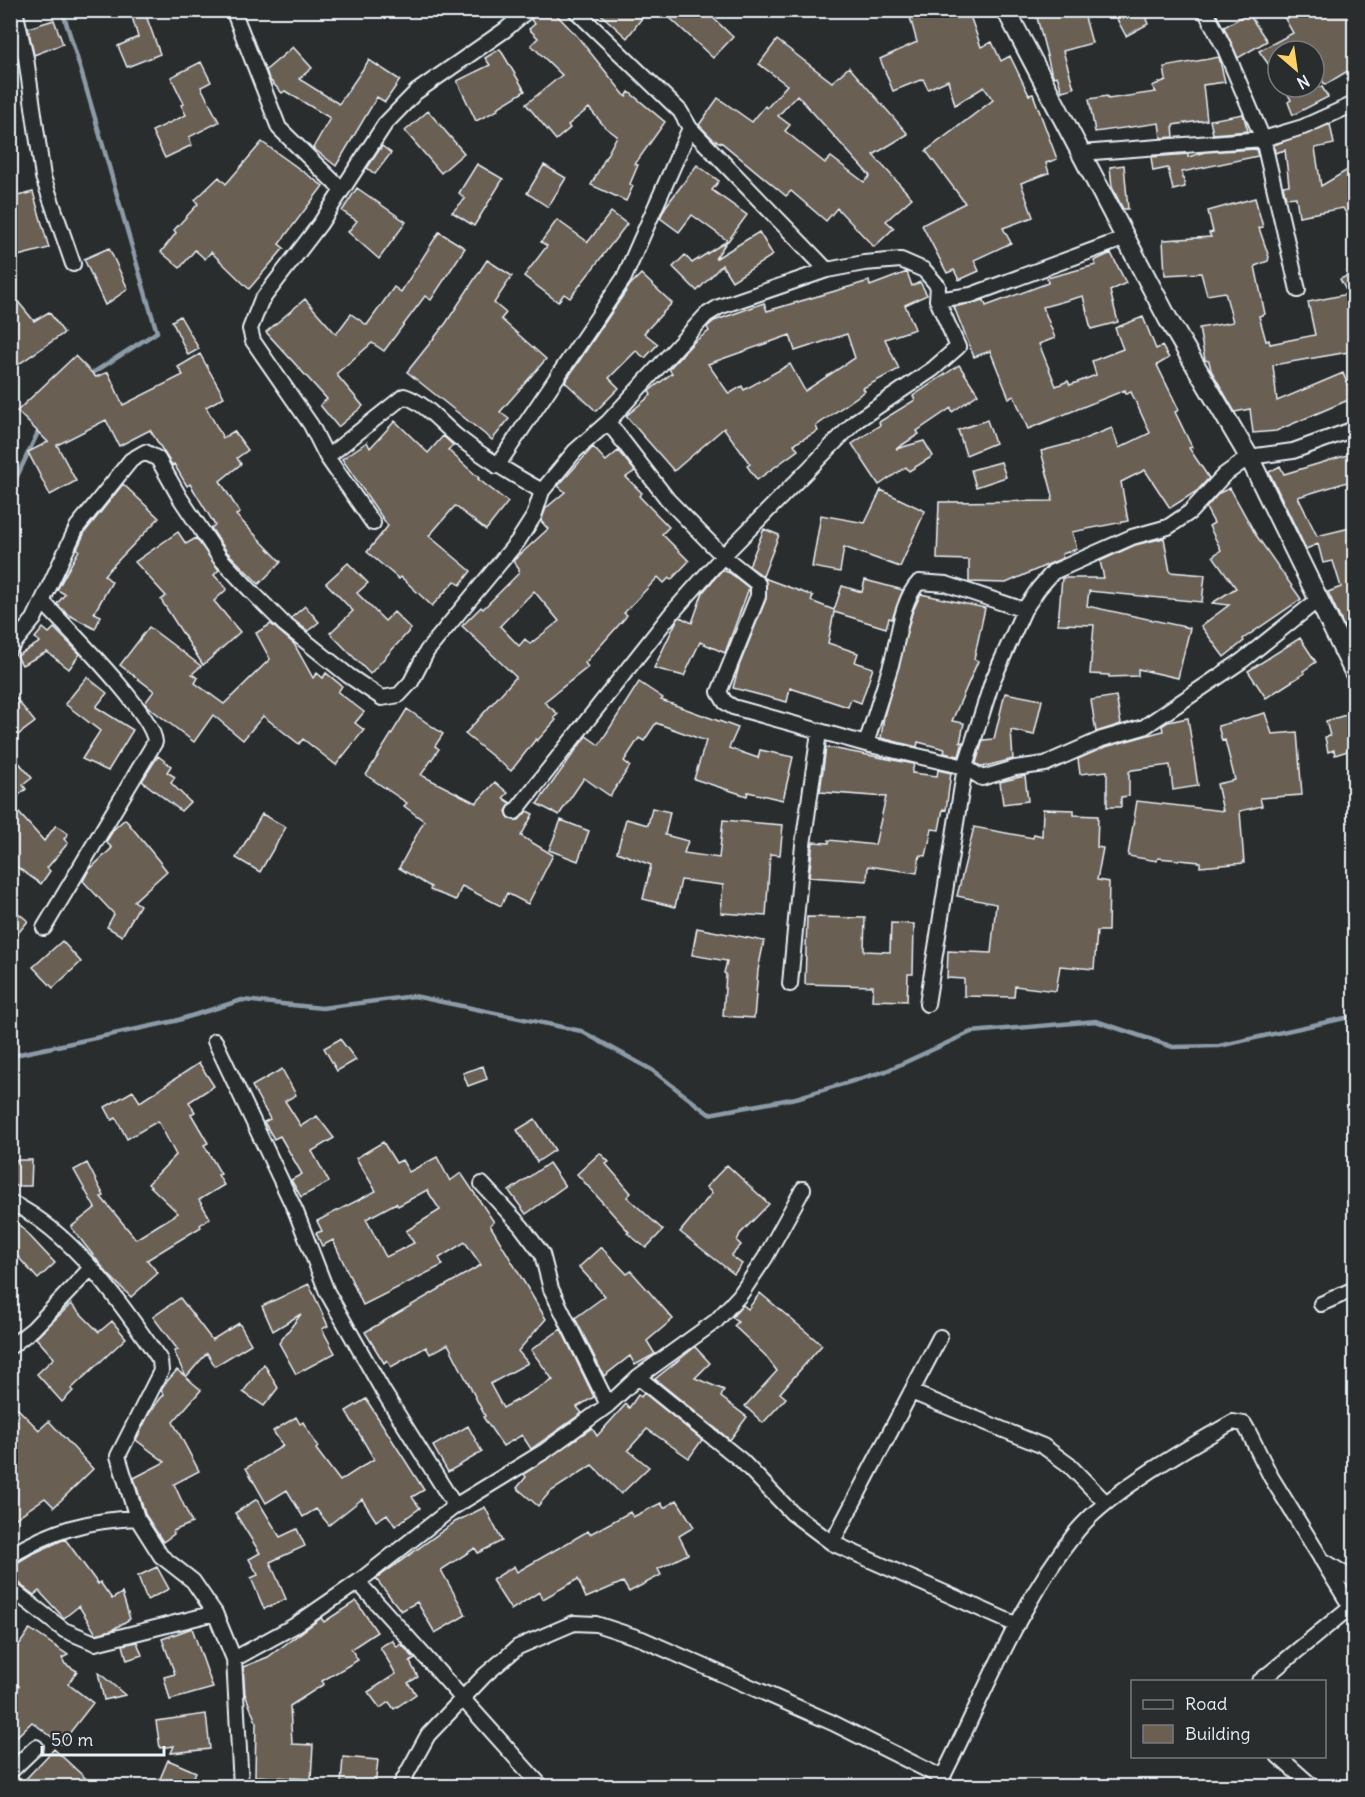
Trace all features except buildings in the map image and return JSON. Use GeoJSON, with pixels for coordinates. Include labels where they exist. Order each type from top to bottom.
{"type":"FeatureCollection","features":[{"type":"Feature","properties":{"kind":"street"},"geometry":{"type":"LineString","coordinates":[[15,10],[26,58],[42,177],[73,264]]}},
{"type":"Feature","properties":{"kind":"street"},"geometry":{"type":"LineString","coordinates":[[233,10],[279,128],[341,189]]}},
{"type":"Feature","properties":{"kind":"street"},"geometry":{"type":"LineString","coordinates":[[373,523],[327,457],[311,425],[253,341],[250,329],[261,302],[320,224],[385,124],[416,92],[495,37],[528,10]]}},
{"type":"Feature","properties":{"kind":"street"},"geometry":{"type":"LineString","coordinates":[[575,10],[680,111],[690,128],[827,270]]}},
{"type":"Feature","properties":{"kind":"street"},"geometry":{"type":"LineString","coordinates":[[1006,10],[1168,319],[1249,457],[1353,664]]}},
{"type":"Feature","properties":{"kind":"street"},"geometry":{"type":"LineString","coordinates":[[1205,10],[1225,49],[1263,139],[1298,290]]}},
{"type":"Feature","properties":{"kind":"street"},"geometry":{"type":"LineString","coordinates":[[1081,153],[1263,139],[1303,127],[1354,104]]}},
{"type":"Feature","properties":{"kind":"street"},"geometry":{"type":"LineString","coordinates":[[497,466],[624,278],[690,128]]}},
{"type":"Feature","properties":{"kind":"street"},"geometry":{"type":"LineString","coordinates":[[937,300],[971,295],[1126,238]]}},
{"type":"Feature","properties":{"kind":"street"},"geometry":{"type":"LineString","coordinates":[[10,648],[34,619],[77,527],[138,453],[152,453],[165,468],[180,498],[220,558],[253,593],[284,624],[349,676],[382,698],[390,699],[399,695],[411,682],[427,651],[518,541],[534,516],[542,491],[575,451],[608,422],[706,315],[719,307],[827,270],[864,263],[901,260],[924,270],[933,277],[938,286],[937,300],[958,347],[933,369],[856,422],[723,555],[671,614],[515,812]]}},
{"type":"Feature","properties":{"kind":"street"},"geometry":{"type":"LineString","coordinates":[[327,457],[404,396],[414,399],[497,466],[542,491]]}},
{"type":"Feature","properties":{"kind":"street"},"geometry":{"type":"LineString","coordinates":[[608,422],[668,500],[723,555],[755,581],[758,596],[719,692],[720,697],[733,707],[819,732],[965,767],[982,778],[1015,768],[1045,764],[1102,739],[1144,727],[1243,660],[1319,599]]}},
{"type":"Feature","properties":{"kind":"street"},"geometry":{"type":"LineString","coordinates":[[927,1004],[965,767],[992,682],[1024,610],[1053,572],[1132,537],[1168,527],[1190,512],[1224,475],[1249,457],[1293,451],[1354,429]]}},
{"type":"Feature","properties":{"kind":"street"},"geometry":{"type":"LineString","coordinates":[[866,744],[892,663],[906,603],[912,588],[919,582],[946,584],[1024,610]]}},
{"type":"Feature","properties":{"kind":"street"},"geometry":{"type":"LineString","coordinates":[[42,601],[125,693],[153,729],[156,742],[44,928]]}},
{"type":"Feature","properties":{"kind":"street"},"geometry":{"type":"LineString","coordinates":[[790,984],[803,845],[819,732]]}},
{"type":"Feature","properties":{"kind":"street"},"geometry":{"type":"LineString","coordinates":[[215,1041],[296,1212],[327,1292],[383,1391],[455,1506]]}},
{"type":"Feature","properties":{"kind":"street"},"geometry":{"type":"LineString","coordinates":[[482,1184],[521,1226],[542,1254],[551,1289],[609,1405]]}},
{"type":"Feature","properties":{"kind":"street"},"geometry":{"type":"LineString","coordinates":[[234,1659],[294,1626],[358,1582],[455,1506],[545,1451],[609,1405],[638,1377],[716,1321],[740,1295],[765,1258],[803,1189]]}},
{"type":"Feature","properties":{"kind":"street"},"geometry":{"type":"LineString","coordinates":[[10,1202],[31,1212],[56,1230],[91,1269],[160,1360],[161,1371],[117,1456],[137,1518],[161,1556],[193,1581],[215,1612],[234,1659],[241,1786]]}},
{"type":"Feature","properties":{"kind":"street"},"geometry":{"type":"LineString","coordinates":[[10,1347],[33,1329],[91,1269]]}},
{"type":"Feature","properties":{"kind":"street"},"geometry":{"type":"LineString","coordinates":[[1321,1304],[1354,1289]]}},
{"type":"Feature","properties":{"kind":"street"},"geometry":{"type":"LineString","coordinates":[[832,1542],[940,1337]]}},
{"type":"Feature","properties":{"kind":"street"},"geometry":{"type":"LineString","coordinates":[[638,1377],[742,1461],[792,1513],[832,1542],[1017,1625]]}},
{"type":"Feature","properties":{"kind":"street"},"geometry":{"type":"LineString","coordinates":[[911,1392],[1043,1446],[1069,1465],[1106,1503]]}},
{"type":"Feature","properties":{"kind":"street"},"geometry":{"type":"LineString","coordinates":[[400,1786],[428,1736],[518,1647],[574,1623],[596,1624],[642,1639],[834,1723],[941,1782],[1017,1625],[1078,1530],[1106,1503],[1230,1424],[1239,1422],[1248,1431],[1271,1478],[1319,1558],[1353,1608],[1262,1680]]}},
{"type":"Feature","properties":{"kind":"street"},"geometry":{"type":"LineString","coordinates":[[10,1556],[35,1541],[85,1522],[137,1518]]}},
{"type":"Feature","properties":{"kind":"street"},"geometry":{"type":"LineString","coordinates":[[1319,1558],[1354,1580]]}},
{"type":"Feature","properties":{"kind":"street"},"geometry":{"type":"LineString","coordinates":[[358,1582],[541,1786]]}},
{"type":"Feature","properties":{"kind":"street"},"geometry":{"type":"LineString","coordinates":[[10,1588],[64,1630],[95,1643],[215,1612]]}},
{"type":"Feature","properties":{"kind":"street"},"geometry":{"type":"LineString","coordinates":[[10,1772],[36,1747]]}},
{"type":"Feature","properties":{"kind":"street"},"geometry":{"type":"LineString","coordinates":[[1280,1758],[1304,1784]]}},
{"type":"Feature","properties":{"kind":"waterway"},"geometry":{"type":"LineString","coordinates":[[62,10],[157,332],[88,376]]}},
{"type":"Feature","properties":{"kind":"waterway"},"geometry":{"type":"LineString","coordinates":[[10,491],[40,428]]}},
{"type":"Feature","properties":{"kind":"waterway"},"geometry":{"type":"LineString","coordinates":[[10,1056],[175,1021],[242,1000],[322,1008],[414,996],[581,1031],[652,1070],[709,1114],[796,1098],[886,1071],[971,1032],[1096,1021],[1173,1047],[1219,1046],[1354,1016]]}}]}
